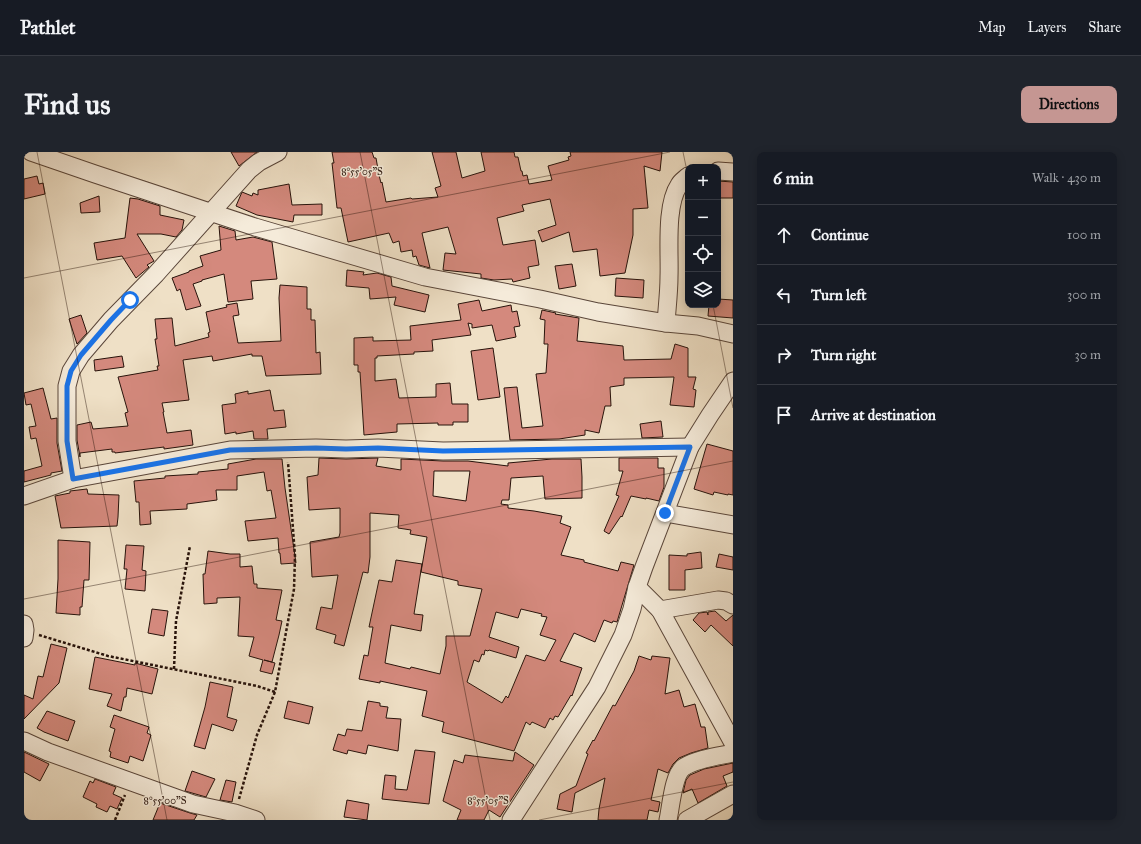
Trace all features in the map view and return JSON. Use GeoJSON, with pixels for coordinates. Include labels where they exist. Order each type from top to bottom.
{"type":"FeatureCollection","features":[{"type":"Feature","properties":{"kind":"street"},"geometry":{"type":"LineString","coordinates":[[73,479],[67,441],[67,386],[71,371],[81,355],[111,320],[156,274],[249,170],[259,162],[278,152]]}},
{"type":"Feature","properties":{"kind":"street"},"geometry":{"type":"LineString","coordinates":[[24,162],[37,154],[255,227],[425,276],[598,312],[666,323],[698,326],[733,334]]}},
{"type":"Feature","properties":{"kind":"street"},"geometry":{"type":"LineString","coordinates":[[721,171],[733,172]]}},
{"type":"Feature","properties":{"kind":"street"},"geometry":{"type":"LineString","coordinates":[[666,323],[672,204],[679,184],[685,179]]}},
{"type":"Feature","properties":{"kind":"street"},"geometry":{"type":"LineString","coordinates":[[511,820],[597,687],[623,635],[632,609],[637,588],[690,447],[733,381]]}},
{"type":"Feature","properties":{"kind":"street"},"geometry":{"type":"LineString","coordinates":[[24,496],[73,479],[230,450],[378,448],[450,451],[690,447]]}},
{"type":"Feature","properties":{"kind":"street"},"geometry":{"type":"LineString","coordinates":[[665,513],[733,525]]}},
{"type":"Feature","properties":{"kind":"street"},"geometry":{"type":"LineString","coordinates":[[637,588],[660,610],[733,743]]}},
{"type":"Feature","properties":{"kind":"street"},"geometry":{"type":"LineString","coordinates":[[660,610],[718,600],[726,601],[733,605]]}},
{"type":"Feature","properties":{"kind":"street"},"geometry":{"type":"LineString","coordinates":[[24,741],[48,752],[193,804],[235,813],[256,820]]}},
{"type":"Feature","properties":{"kind":"street"},"geometry":{"type":"LineString","coordinates":[[668,820],[675,782],[683,767],[693,762],[733,753]]}},
{"type":"Feature","properties":{"kind":"street"},"geometry":{"type":"LineString","coordinates":[[686,820],[733,794]]}},
{"type":"Feature","properties":{"kind":"path"},"geometry":{"type":"LineString","coordinates":[[235,813],[257,735],[275,692],[294,589],[295,556],[287,449]]}},
{"type":"Feature","properties":{"kind":"path"},"geometry":{"type":"LineString","coordinates":[[174,669],[176,621],[190,546]]}},
{"type":"Feature","properties":{"kind":"path"},"geometry":{"type":"LineString","coordinates":[[24,631],[108,656],[257,686],[275,692]]}},
{"type":"Feature","properties":{"kind":"path"},"geometry":{"type":"LineString","coordinates":[[115,820],[130,781]]}},
{"type":"Feature","properties":{"kind":"building"},"geometry":{"type":"Polygon","coordinates":[[[231,152],[257,152],[239,166],[231,152]]]}},
{"type":"Feature","properties":{"kind":"building"},"geometry":{"type":"Polygon","coordinates":[[[332,152],[372,152],[374,158],[376,158],[386,202],[411,198],[438,197],[435,188],[441,186],[432,152],[456,152],[462,178],[485,171],[481,152],[514,152],[515,157],[518,157],[523,176],[527,175],[529,184],[552,180],[548,166],[569,160],[568,157],[571,156],[570,152],[662,152],[660,171],[644,166],[648,208],[633,209],[633,235],[625,273],[600,276],[597,249],[573,252],[569,232],[542,242],[538,231],[556,225],[550,199],[522,205],[524,211],[497,218],[503,245],[535,240],[539,265],[528,267],[530,278],[513,282],[512,279],[494,280],[481,278],[481,274],[443,270],[445,253],[456,254],[448,227],[422,233],[430,268],[419,265],[416,256],[413,257],[412,250],[401,252],[399,241],[393,243],[389,233],[348,242],[341,208],[337,208],[332,152]]]}},
{"type":"Feature","properties":{"kind":"building"},"geometry":{"type":"Polygon","coordinates":[[[37,176],[39,184],[43,183],[45,194],[24,199],[24,179],[37,176]]]}},
{"type":"Feature","properties":{"kind":"building"},"geometry":{"type":"Polygon","coordinates":[[[721,181],[733,182],[733,198],[721,198],[721,181]]]}},
{"type":"Feature","properties":{"kind":"building"},"geometry":{"type":"Polygon","coordinates":[[[289,184],[292,205],[322,204],[322,215],[294,215],[293,222],[257,215],[236,206],[242,192],[252,196],[253,193],[258,195],[258,190],[289,184]]]}},
{"type":"Feature","properties":{"kind":"building"},"geometry":{"type":"Polygon","coordinates":[[[99,196],[100,212],[81,213],[80,203],[99,196]]]}},
{"type":"Feature","properties":{"kind":"building"},"geometry":{"type":"Polygon","coordinates":[[[130,198],[160,206],[160,215],[184,220],[182,230],[176,237],[161,234],[137,234],[154,261],[147,265],[149,267],[136,278],[122,256],[97,260],[94,243],[125,238],[130,198]]]}},
{"type":"Feature","properties":{"kind":"building"},"geometry":{"type":"Polygon","coordinates":[[[219,226],[235,231],[236,240],[253,237],[272,242],[277,279],[251,281],[253,299],[228,302],[224,274],[202,280],[193,284],[201,306],[186,310],[180,289],[177,291],[172,278],[203,266],[200,256],[221,250],[219,226]]]}},
{"type":"Feature","properties":{"kind":"building"},"geometry":{"type":"Polygon","coordinates":[[[572,264],[576,286],[559,289],[555,266],[572,264]]]}},
{"type":"Feature","properties":{"kind":"building"},"geometry":{"type":"Polygon","coordinates":[[[347,270],[364,272],[363,275],[377,273],[391,277],[392,286],[429,295],[425,312],[394,305],[396,297],[370,299],[369,288],[346,286],[347,270]]]}},
{"type":"Feature","properties":{"kind":"building"},"geometry":{"type":"Polygon","coordinates":[[[616,278],[644,280],[643,298],[615,296],[616,278]]]}},
{"type":"Feature","properties":{"kind":"building"},"geometry":{"type":"Polygon","coordinates":[[[280,285],[307,287],[307,309],[311,309],[311,320],[315,320],[316,353],[320,352],[321,374],[266,376],[262,356],[252,356],[252,354],[213,361],[212,356],[183,360],[189,400],[162,403],[163,412],[167,433],[191,430],[193,445],[115,453],[112,452],[112,449],[80,453],[80,457],[77,440],[77,425],[91,422],[93,429],[128,426],[125,413],[128,412],[118,377],[158,370],[157,366],[159,366],[155,339],[157,339],[155,319],[172,318],[175,346],[209,337],[208,333],[210,332],[206,312],[237,303],[239,315],[233,316],[238,343],[281,341],[279,298],[280,285]]]}},
{"type":"Feature","properties":{"kind":"building"},"geometry":{"type":"Polygon","coordinates":[[[721,299],[733,300],[733,318],[708,316],[709,308],[721,308],[721,299]]]}},
{"type":"Feature","properties":{"kind":"building"},"geometry":{"type":"Polygon","coordinates":[[[479,300],[482,311],[511,305],[512,312],[517,311],[520,326],[514,327],[516,337],[496,341],[492,325],[472,328],[472,324],[468,323],[471,335],[432,340],[433,351],[414,352],[414,354],[377,356],[377,358],[375,358],[375,381],[396,379],[399,398],[436,397],[436,384],[450,383],[452,404],[468,404],[468,422],[453,422],[453,425],[438,425],[438,423],[397,424],[397,432],[364,435],[360,372],[358,372],[358,365],[354,365],[354,338],[373,337],[373,341],[411,340],[410,326],[461,320],[458,304],[479,300]]]}},
{"type":"Feature","properties":{"kind":"building"},"geometry":{"type":"Polygon","coordinates":[[[542,310],[579,318],[577,341],[623,346],[624,360],[671,359],[675,344],[688,348],[688,377],[696,377],[693,389],[696,390],[694,407],[670,405],[674,377],[624,378],[624,385],[610,387],[611,406],[605,406],[599,433],[585,430],[585,435],[559,439],[510,440],[504,388],[517,387],[522,428],[543,426],[536,374],[546,373],[548,344],[544,344],[545,320],[540,319],[542,310]]]}},
{"type":"Feature","properties":{"kind":"building"},"geometry":{"type":"Polygon","coordinates":[[[81,315],[87,333],[77,344],[69,319],[81,315]]]}},
{"type":"Feature","properties":{"kind":"building"},"geometry":{"type":"Polygon","coordinates":[[[493,348],[500,397],[478,400],[471,351],[493,348]]]}},
{"type":"Feature","properties":{"kind":"building"},"geometry":{"type":"Polygon","coordinates":[[[122,356],[124,367],[95,371],[94,360],[122,356]]]}},
{"type":"Feature","properties":{"kind":"building"},"geometry":{"type":"Polygon","coordinates":[[[43,388],[51,419],[57,418],[57,443],[62,471],[24,482],[24,471],[42,466],[36,438],[31,439],[29,427],[36,426],[31,404],[26,405],[24,393],[43,388]]]}},
{"type":"Feature","properties":{"kind":"building"},"geometry":{"type":"Polygon","coordinates":[[[270,390],[274,411],[284,410],[286,427],[267,429],[268,439],[254,439],[253,431],[225,434],[222,405],[236,403],[235,394],[248,391],[248,394],[270,390]]]}},
{"type":"Feature","properties":{"kind":"building"},"geometry":{"type":"Polygon","coordinates":[[[661,421],[663,437],[642,438],[640,424],[661,421]]]}},
{"type":"Feature","properties":{"kind":"building"},"geometry":{"type":"Polygon","coordinates":[[[707,444],[733,451],[733,495],[714,492],[713,495],[694,489],[707,444]]]}},
{"type":"Feature","properties":{"kind":"building"},"geometry":{"type":"Polygon","coordinates":[[[319,458],[378,458],[376,466],[401,470],[401,459],[468,461],[508,466],[508,463],[552,459],[581,459],[582,498],[545,499],[543,476],[511,478],[509,500],[502,500],[501,504],[508,505],[508,508],[562,516],[560,523],[571,527],[561,555],[584,560],[584,562],[618,571],[621,562],[634,565],[617,622],[613,621],[612,623],[604,620],[595,642],[574,633],[560,661],[582,668],[572,696],[571,695],[558,717],[555,716],[553,720],[550,718],[545,728],[532,722],[530,725],[526,722],[514,751],[442,732],[444,722],[422,716],[427,691],[380,681],[380,683],[359,679],[364,655],[368,656],[373,627],[369,627],[379,580],[392,582],[396,560],[422,564],[414,614],[423,615],[421,631],[391,625],[385,663],[440,674],[446,646],[446,636],[470,636],[482,589],[458,585],[458,581],[421,572],[427,537],[410,534],[411,530],[398,528],[399,515],[370,513],[370,557],[368,573],[363,572],[344,646],[334,643],[336,635],[316,629],[321,607],[332,609],[338,575],[312,577],[310,542],[339,537],[340,508],[309,510],[307,477],[318,475],[319,458]],[[434,471],[433,496],[466,501],[470,471],[434,471]],[[521,609],[518,618],[496,612],[489,637],[519,647],[516,658],[485,650],[484,655],[482,654],[479,662],[474,660],[467,682],[502,703],[506,696],[508,698],[526,655],[545,661],[556,640],[540,635],[547,617],[541,616],[542,614],[521,609]]]}},
{"type":"Feature","properties":{"kind":"building"},"geometry":{"type":"Polygon","coordinates":[[[619,458],[658,458],[658,468],[664,468],[664,487],[659,501],[631,496],[622,517],[621,516],[609,534],[604,531],[619,496],[616,495],[623,471],[619,471],[619,458]]]}},
{"type":"Feature","properties":{"kind":"building"},"geometry":{"type":"Polygon","coordinates":[[[256,459],[282,459],[296,563],[281,564],[278,538],[248,541],[245,521],[276,518],[271,490],[267,491],[264,472],[237,476],[237,490],[216,490],[217,500],[187,504],[187,509],[150,511],[151,524],[140,525],[139,502],[136,502],[134,481],[228,469],[228,464],[256,459]]]}},
{"type":"Feature","properties":{"kind":"building"},"geometry":{"type":"Polygon","coordinates":[[[87,489],[88,494],[119,495],[117,526],[61,528],[55,496],[70,493],[70,491],[87,489]]]}},
{"type":"Feature","properties":{"kind":"building"},"geometry":{"type":"Polygon","coordinates":[[[58,540],[90,542],[89,580],[84,580],[80,615],[56,613],[58,540]]]}},
{"type":"Feature","properties":{"kind":"building"},"geometry":{"type":"Polygon","coordinates":[[[126,545],[144,546],[142,570],[146,571],[145,591],[125,589],[127,569],[124,569],[126,545]]]}},
{"type":"Feature","properties":{"kind":"building"},"geometry":{"type":"Polygon","coordinates":[[[208,551],[240,554],[240,567],[252,566],[254,584],[257,584],[257,588],[282,590],[276,620],[282,621],[279,635],[272,662],[264,660],[275,663],[272,674],[260,671],[263,660],[249,656],[254,637],[238,636],[240,597],[217,598],[217,603],[204,604],[203,574],[205,574],[208,551]]]}},
{"type":"Feature","properties":{"kind":"building"},"geometry":{"type":"Polygon","coordinates":[[[701,552],[702,568],[685,570],[685,590],[669,590],[669,555],[687,556],[687,554],[701,552]]]}},
{"type":"Feature","properties":{"kind":"building"},"geometry":{"type":"Polygon","coordinates":[[[719,554],[733,557],[733,570],[716,567],[719,554]]]}},
{"type":"Feature","properties":{"kind":"building"},"geometry":{"type":"Polygon","coordinates":[[[152,609],[168,611],[164,636],[148,633],[152,609]]]}},
{"type":"Feature","properties":{"kind":"building"},"geometry":{"type":"Polygon","coordinates":[[[715,611],[726,621],[733,615],[733,646],[711,625],[705,632],[693,620],[699,613],[707,612],[708,615],[708,612],[715,611]]]}},
{"type":"Feature","properties":{"kind":"building"},"geometry":{"type":"Polygon","coordinates":[[[51,644],[67,648],[59,683],[24,719],[24,695],[33,699],[38,676],[43,677],[51,644]]]}},
{"type":"Feature","properties":{"kind":"building"},"geometry":{"type":"Polygon","coordinates":[[[639,656],[651,660],[652,656],[670,658],[665,694],[679,690],[684,707],[695,704],[701,727],[705,727],[708,748],[679,758],[673,764],[668,773],[658,769],[651,800],[660,802],[658,812],[649,810],[647,820],[598,820],[605,778],[575,793],[572,812],[557,809],[560,794],[576,786],[588,754],[586,753],[613,705],[615,706],[634,671],[639,656]]]}},
{"type":"Feature","properties":{"kind":"building"},"geometry":{"type":"Polygon","coordinates":[[[95,657],[135,665],[135,663],[158,669],[152,694],[127,688],[126,697],[124,697],[121,711],[107,706],[112,694],[89,689],[95,657]]]}},
{"type":"Feature","properties":{"kind":"building"},"geometry":{"type":"Polygon","coordinates":[[[210,682],[233,687],[227,717],[237,720],[233,731],[212,724],[205,749],[194,746],[205,707],[210,682]]]}},
{"type":"Feature","properties":{"kind":"building"},"geometry":{"type":"Polygon","coordinates":[[[288,701],[313,707],[309,724],[284,718],[288,701]]]}},
{"type":"Feature","properties":{"kind":"building"},"geometry":{"type":"Polygon","coordinates":[[[368,701],[380,703],[380,706],[388,707],[386,718],[401,719],[398,751],[368,745],[366,754],[348,750],[347,754],[333,750],[338,734],[345,736],[347,729],[362,731],[368,701]]]}},
{"type":"Feature","properties":{"kind":"building"},"geometry":{"type":"Polygon","coordinates":[[[47,711],[75,721],[68,741],[37,728],[47,711]]]}},
{"type":"Feature","properties":{"kind":"building"},"geometry":{"type":"Polygon","coordinates":[[[114,715],[149,727],[147,733],[151,735],[143,761],[130,756],[128,763],[110,757],[111,752],[109,751],[115,729],[110,727],[114,715]]]}},
{"type":"Feature","properties":{"kind":"building"},"geometry":{"type":"Polygon","coordinates":[[[415,750],[435,752],[429,804],[382,799],[385,775],[396,776],[395,789],[407,790],[415,750]]]}},
{"type":"Feature","properties":{"kind":"building"},"geometry":{"type":"Polygon","coordinates":[[[24,752],[49,764],[40,781],[24,772],[24,752]]]}},
{"type":"Feature","properties":{"kind":"building"},"geometry":{"type":"Polygon","coordinates":[[[515,752],[534,765],[500,817],[489,810],[484,820],[457,820],[461,810],[443,801],[454,760],[463,763],[465,755],[513,761],[515,752]]]}},
{"type":"Feature","properties":{"kind":"building"},"geometry":{"type":"Polygon","coordinates":[[[733,763],[733,772],[723,776],[727,786],[698,803],[692,789],[683,793],[686,780],[690,775],[704,769],[733,763]]]}},
{"type":"Feature","properties":{"kind":"building"},"geometry":{"type":"Polygon","coordinates":[[[192,771],[215,779],[206,797],[185,791],[192,771]]]}},
{"type":"Feature","properties":{"kind":"building"},"geometry":{"type":"Polygon","coordinates":[[[95,779],[116,787],[113,794],[122,798],[117,809],[110,806],[107,812],[96,807],[97,804],[83,797],[90,781],[93,783],[95,779]]]}},
{"type":"Feature","properties":{"kind":"building"},"geometry":{"type":"Polygon","coordinates":[[[226,780],[236,782],[232,802],[220,800],[226,780]]]}},
{"type":"Feature","properties":{"kind":"building"},"geometry":{"type":"Polygon","coordinates":[[[347,800],[369,804],[367,820],[344,817],[347,800]]]}},
{"type":"Feature","properties":{"kind":"building"},"geometry":{"type":"Polygon","coordinates":[[[160,803],[197,815],[194,820],[153,820],[160,803]]]}},
{"type":"Feature","properties":{"kind":"route"},"geometry":{"type":"LineString","coordinates":[[130,300],[81,355],[71,371],[67,386],[67,441],[73,479],[230,450],[378,448],[443,451],[690,447],[665,513]]}}]}
